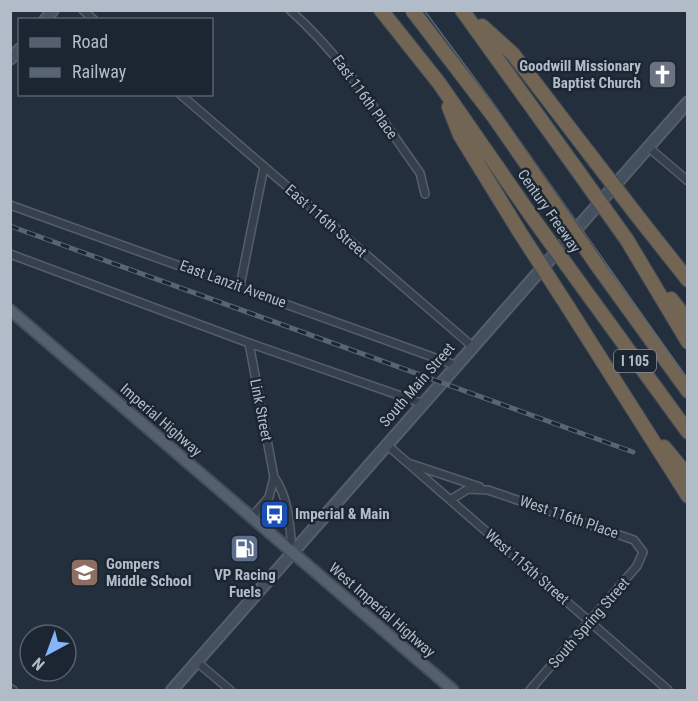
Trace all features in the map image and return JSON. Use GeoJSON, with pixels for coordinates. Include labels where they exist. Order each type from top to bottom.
{"type":"FeatureCollection","features":[{"type":"Feature","properties":{"kind":"highway","name":"Century Freeway"},"geometry":{"type":"LineString","coordinates":[[381,10],[439,83],[532,217],[687,432]]}},
{"type":"Feature","properties":{"kind":"highway"},"geometry":{"type":"LineString","coordinates":[[412,10],[494,117],[687,391]]}},
{"type":"Feature","properties":{"kind":"highway"},"geometry":{"type":"LineString","coordinates":[[463,10],[513,54],[687,279]]}},
{"type":"Feature","properties":{"kind":"highway"},"geometry":{"type":"LineString","coordinates":[[463,10],[687,321]]}},
{"type":"Feature","properties":{"kind":"highway"},"geometry":{"type":"LineString","coordinates":[[439,83],[460,135],[687,496]]}},
{"type":"Feature","properties":{"kind":"highway"},"geometry":{"type":"LineString","coordinates":[[627,240],[687,342]]}},
{"type":"Feature","properties":{"kind":"highway"},"geometry":{"type":"LineString","coordinates":[[639,418],[687,476]]}},
{"type":"Feature","properties":{"kind":"main road","name":"South Main Street"},"geometry":{"type":"LineString","coordinates":[[172,690],[687,102]]}},
{"type":"Feature","properties":{"kind":"main road","name":"Imperial Highway"},"geometry":{"type":"LineString","coordinates":[[10,310],[292,553]]}},
{"type":"Feature","properties":{"kind":"main road","name":"West Imperial Highway"},"geometry":{"type":"LineString","coordinates":[[292,553],[453,690]]}},
{"type":"Feature","properties":{"kind":"street","name":"East 116th Place"},"geometry":{"type":"LineString","coordinates":[[290,10],[319,36],[343,64],[420,173],[425,194]]}},
{"type":"Feature","properties":{"kind":"street","name":"East 116th Street"},"geometry":{"type":"LineString","coordinates":[[182,96],[472,346]]}},
{"type":"Feature","properties":{"kind":"street"},"geometry":{"type":"LineString","coordinates":[[648,147],[687,181]]}},
{"type":"Feature","properties":{"kind":"street"},"geometry":{"type":"LineString","coordinates":[[240,286],[264,167]]}},
{"type":"Feature","properties":{"kind":"street","name":"East Lanzit Avenue"},"geometry":{"type":"LineString","coordinates":[[10,205],[455,365]]}},
{"type":"Feature","properties":{"kind":"street"},"geometry":{"type":"LineString","coordinates":[[10,254],[249,343],[421,403]]}},
{"type":"Feature","properties":{"kind":"street","name":"Link Street"},"geometry":{"type":"LineString","coordinates":[[249,343],[274,477],[282,489],[290,522],[292,553]]}},
{"type":"Feature","properties":{"kind":"street","name":"West 115th Street"},"geometry":{"type":"LineString","coordinates":[[386,444],[668,690]]}},
{"type":"Feature","properties":{"kind":"street","name":"West 116th Place"},"geometry":{"type":"LineString","coordinates":[[408,464],[634,540],[644,552]]}},
{"type":"Feature","properties":{"kind":"street"},"geometry":{"type":"LineString","coordinates":[[251,518],[268,496],[274,477]]}},
{"type":"Feature","properties":{"kind":"street","name":"West 116th Place"},"geometry":{"type":"LineString","coordinates":[[450,500],[468,489],[488,490]]}},
{"type":"Feature","properties":{"kind":"street","name":"South Spring Street"},"geometry":{"type":"LineString","coordinates":[[530,690],[637,566],[644,552]]}},
{"type":"Feature","properties":{"kind":"street"},"geometry":{"type":"LineString","coordinates":[[196,662],[230,690]]}},
{"type":"Feature","properties":{"kind":"tram line"},"geometry":{"type":"LineString","coordinates":[[424,10],[493,103],[688,380]]}},
{"type":"Feature","properties":{"kind":"railway"},"geometry":{"type":"LineString","coordinates":[[10,226],[633,452]]}},
{"type":"Feature","properties":{"kind":"place","name":"Goodwill Missionary Baptist Church"},"geometry":{"type":"Point","coordinates":[662,75]}},
{"type":"Feature","properties":{"kind":"place","name":"Imperial & Main"},"geometry":{"type":"Point","coordinates":[274,514]}},
{"type":"Feature","properties":{"kind":"place","name":"VP Racing Fuels"},"geometry":{"type":"Point","coordinates":[245,548]}},
{"type":"Feature","properties":{"kind":"place","name":"Gompers Middle School"},"geometry":{"type":"Point","coordinates":[85,573]}}]}
